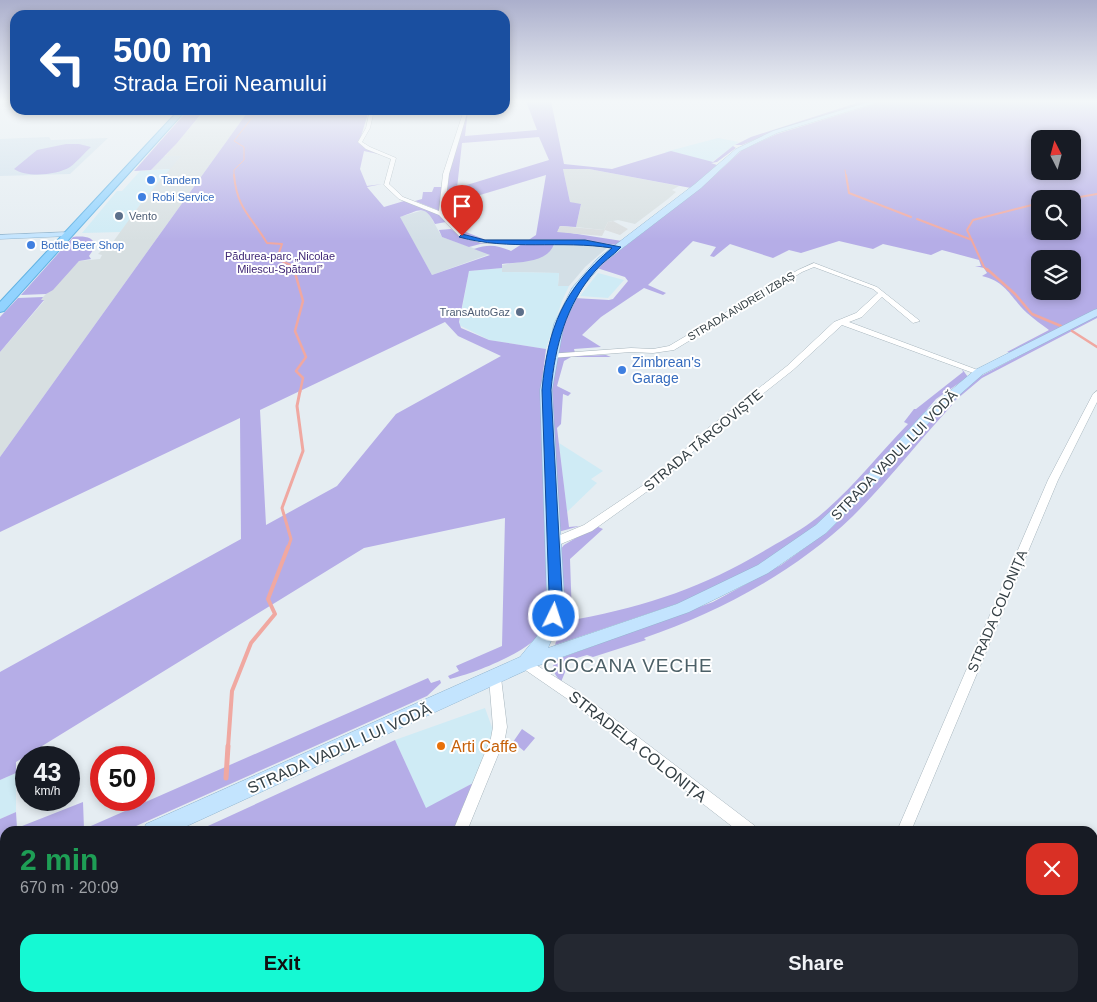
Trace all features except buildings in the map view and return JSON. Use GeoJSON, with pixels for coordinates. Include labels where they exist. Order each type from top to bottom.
{"type":"FeatureCollection","features":[{"type":"Feature","properties":{"kind":"main road"},"geometry":{"type":"LineString","coordinates":[[0,309],[148,148]]}},
{"type":"Feature","properties":{"kind":"main road","name":"STRADA VADUL LUI VODĂ"},"geometry":{"type":"LineString","coordinates":[[525,663],[538,652],[549,634],[554,616],[556,593],[552,543],[546,390],[551,356],[559,324],[572,295],[593,268],[617,247],[698,186],[742,148]]}},
{"type":"Feature","properties":{"kind":"main road"},"geometry":{"type":"LineString","coordinates":[[0,237],[69,234]]}},
{"type":"Feature","properties":{"kind":"main road","name":"STRADA VADUL LUI VODĂ"},"geometry":{"type":"LineString","coordinates":[[164,826],[525,663],[684,608],[763,569],[821,529],[866,486],[928,416],[979,372],[1097,312]]}},
{"type":"Feature","properties":{"kind":"street"},"geometry":{"type":"LineString","coordinates":[[368,148],[394,158],[385,181],[387,186],[402,198],[442,214],[462,236],[484,242],[585,242],[617,247]]}},
{"type":"Feature","properties":{"kind":"street"},"geometry":{"type":"LineString","coordinates":[[442,214],[446,174],[454,148]]}},
{"type":"Feature","properties":{"kind":"street","name":"STRADA ANDREI IZBAȘ"},"geometry":{"type":"LineString","coordinates":[[551,356],[631,350],[653,351],[671,348],[810,266],[820,266],[863,283],[881,294],[916,321]]}},
{"type":"Feature","properties":{"kind":"street","name":"STRADA TÂRGOVIȘTE"},"geometry":{"type":"LineString","coordinates":[[552,543],[588,528],[660,478],[710,431],[790,368],[842,322],[859,315],[881,294]]}},
{"type":"Feature","properties":{"kind":"street"},"geometry":{"type":"LineString","coordinates":[[842,322],[979,372]]}},
{"type":"Feature","properties":{"kind":"street","name":"STRADA COLONIȚA"},"geometry":{"type":"LineString","coordinates":[[906,826],[1053,480],[1097,394]]}},
{"type":"Feature","properties":{"kind":"street","name":"STRADELA COLONIȚA"},"geometry":{"type":"LineString","coordinates":[[525,663],[574,696],[743,826]]}},
{"type":"Feature","properties":{"kind":"street"},"geometry":{"type":"LineString","coordinates":[[462,826],[498,738],[500,727],[495,678]]}},
{"type":"Feature","properties":{"kind":"shaded area"},"geometry":{"type":"Polygon","coordinates":[[[0,148],[98,148],[70,174],[0,176],[0,148]]]}},
{"type":"Feature","properties":{"kind":"shaded area"},"geometry":{"type":"Polygon","coordinates":[[[172,148],[222,148],[0,457],[0,352],[44,301],[40,300],[79,261],[100,259],[102,255],[98,254],[106,246],[110,246],[142,202],[181,156],[165,156],[172,148]]]}},
{"type":"Feature","properties":{"kind":"shaded area"},"geometry":{"type":"Polygon","coordinates":[[[681,148],[731,148],[686,181],[665,152],[681,148]]]}},
{"type":"Feature","properties":{"kind":"shaded area"},"geometry":{"type":"Polygon","coordinates":[[[162,156],[182,156],[171,169],[151,170],[162,156]]]}},
{"type":"Feature","properties":{"kind":"shaded area"},"geometry":{"type":"Polygon","coordinates":[[[171,169],[142,202],[121,232],[82,233],[117,191],[122,191],[140,171],[171,169]]]}},
{"type":"Feature","properties":{"kind":"shaded area"},"geometry":{"type":"Polygon","coordinates":[[[563,169],[589,169],[679,186],[672,190],[676,192],[668,199],[635,224],[618,220],[608,222],[604,230],[576,227],[581,205],[570,202],[563,169]]]}},
{"type":"Feature","properties":{"kind":"shaded area"},"geometry":{"type":"Polygon","coordinates":[[[424,210],[428,212],[442,237],[490,254],[432,275],[399,217],[424,210]]]}},
{"type":"Feature","properties":{"kind":"shaded area"},"geometry":{"type":"Polygon","coordinates":[[[613,221],[628,229],[620,235],[605,230],[602,236],[557,232],[560,226],[604,230],[608,222],[613,221]]]}},
{"type":"Feature","properties":{"kind":"shaded area"},"geometry":{"type":"Polygon","coordinates":[[[554,244],[590,244],[608,247],[585,267],[569,286],[558,286],[559,273],[502,272],[502,265],[531,260],[554,244]]]}},
{"type":"Feature","properties":{"kind":"shaded area","name":"TransAutoGaz"},"geometry":{"type":"Polygon","coordinates":[[[502,268],[502,272],[559,273],[558,286],[569,286],[546,349],[489,340],[459,325],[469,271],[502,268]]]}},
{"type":"Feature","properties":{"kind":"shaded area"},"geometry":{"type":"Polygon","coordinates":[[[598,273],[624,280],[608,298],[580,296],[598,273]]]}},
{"type":"Feature","properties":{"kind":"shaded area"},"geometry":{"type":"Polygon","coordinates":[[[559,443],[603,471],[591,479],[597,483],[567,512],[559,443]]]}},
{"type":"Feature","properties":{"kind":"shaded area"},"geometry":{"type":"Polygon","coordinates":[[[485,708],[494,733],[475,782],[426,809],[395,740],[485,708]]]}},
{"type":"Feature","properties":{"kind":"shaded area"},"geometry":{"type":"Polygon","coordinates":[[[15,773],[16,812],[0,819],[0,780],[15,773]]]}},
{"type":"Feature","properties":{"kind":"green space"},"geometry":{"type":"Polygon","coordinates":[[[48,148],[90,148],[70,167],[58,172],[26,174],[14,169],[37,150],[48,148]]]}},
{"type":"Feature","properties":{"kind":"green space"},"geometry":{"type":"Polygon","coordinates":[[[155,148],[172,148],[151,170],[134,171],[155,148]]]}},
{"type":"Feature","properties":{"kind":"green space","name":"Pădurea-parc „Nicolae Milescu-Spătarul”"},"geometry":{"type":"Polygon","coordinates":[[[222,148],[369,148],[387,156],[364,151],[360,169],[367,186],[382,184],[367,187],[384,207],[404,201],[440,215],[446,222],[435,224],[428,213],[420,210],[400,217],[432,275],[490,255],[474,249],[479,247],[501,247],[511,251],[522,244],[554,244],[546,255],[539,258],[524,262],[502,264],[502,268],[469,271],[459,322],[461,328],[489,340],[546,349],[541,389],[550,605],[547,624],[541,634],[519,651],[489,666],[450,679],[448,676],[459,671],[456,666],[502,646],[505,518],[364,548],[42,746],[15,746],[15,773],[0,780],[0,672],[241,539],[240,418],[0,532],[0,457],[222,148]],[[445,322],[260,410],[266,525],[337,486],[396,414],[501,356],[458,336],[445,322]]]}},
{"type":"Feature","properties":{"kind":"green space"},"geometry":{"type":"Polygon","coordinates":[[[455,148],[461,148],[457,188],[549,160],[544,148],[561,148],[564,164],[612,169],[671,151],[713,162],[731,148],[736,148],[717,162],[711,163],[717,165],[691,188],[589,169],[563,169],[570,202],[581,204],[576,227],[560,226],[558,231],[622,241],[617,245],[593,242],[527,241],[536,235],[546,175],[450,204],[466,232],[486,240],[463,235],[445,215],[449,165],[455,148]]]}},
{"type":"Feature","properties":{"kind":"green space"},"geometry":{"type":"Polygon","coordinates":[[[747,148],[1031,148],[1031,180],[1081,180],[1081,148],[1097,148],[1097,309],[1011,353],[1007,352],[1049,330],[1027,313],[1003,286],[982,276],[987,273],[984,268],[975,266],[981,266],[979,260],[942,250],[931,255],[883,244],[873,249],[839,241],[801,253],[789,250],[773,258],[730,244],[714,257],[710,256],[716,247],[693,241],[648,285],[666,293],[663,295],[644,288],[601,317],[582,335],[601,347],[574,349],[575,353],[555,353],[563,322],[574,298],[613,299],[628,281],[625,277],[597,268],[703,186],[742,150],[747,148]]]}},
{"type":"Feature","properties":{"kind":"green space"},"geometry":{"type":"Polygon","coordinates":[[[434,187],[442,187],[440,211],[415,201],[422,199],[423,192],[432,192],[434,187]]]}},
{"type":"Feature","properties":{"kind":"green space"},"geometry":{"type":"Polygon","coordinates":[[[451,229],[462,237],[484,243],[469,247],[442,237],[439,230],[451,229]]]}},
{"type":"Feature","properties":{"kind":"green space"},"geometry":{"type":"Polygon","coordinates":[[[73,237],[84,237],[93,241],[95,247],[89,256],[91,259],[79,261],[53,290],[46,294],[21,295],[73,237]]]}},
{"type":"Feature","properties":{"kind":"green space"},"geometry":{"type":"Polygon","coordinates":[[[43,297],[41,300],[44,300],[0,352],[0,317],[18,298],[43,297]]]}},
{"type":"Feature","properties":{"kind":"green space"},"geometry":{"type":"Polygon","coordinates":[[[1097,315],[1097,318],[982,378],[951,404],[891,475],[853,516],[806,555],[781,572],[728,603],[672,628],[644,638],[646,640],[593,657],[587,655],[570,660],[561,682],[557,677],[554,672],[555,660],[713,602],[781,565],[828,531],[876,483],[923,427],[962,389],[981,376],[1097,315]]]}},
{"type":"Feature","properties":{"kind":"green space"},"geometry":{"type":"Polygon","coordinates":[[[606,355],[611,357],[571,357],[564,361],[557,386],[571,393],[568,396],[563,394],[561,424],[557,428],[569,527],[580,526],[558,532],[551,388],[556,357],[606,355]]]}},
{"type":"Feature","properties":{"kind":"green space"},"geometry":{"type":"Polygon","coordinates":[[[962,369],[968,377],[936,399],[877,468],[814,529],[759,567],[706,594],[555,645],[560,628],[560,550],[564,545],[596,526],[603,529],[570,559],[572,617],[578,619],[630,607],[677,593],[723,573],[806,526],[830,507],[908,424],[904,422],[914,409],[963,372],[962,369]]]}},
{"type":"Feature","properties":{"kind":"green space"},"geometry":{"type":"Polygon","coordinates":[[[428,678],[431,683],[440,680],[441,683],[427,696],[136,826],[91,826],[125,811],[155,811],[155,798],[428,678]]]}},
{"type":"Feature","properties":{"kind":"green space"},"geometry":{"type":"Polygon","coordinates":[[[522,729],[535,738],[524,751],[513,742],[522,729]]]}},
{"type":"Feature","properties":{"kind":"green space"},"geometry":{"type":"Polygon","coordinates":[[[395,740],[426,808],[475,782],[462,808],[457,826],[208,826],[395,740]]]}},
{"type":"Feature","properties":{"kind":"green space"},"geometry":{"type":"Polygon","coordinates":[[[83,802],[84,826],[22,826],[60,811],[80,811],[80,803],[83,802]]]}},
{"type":"Feature","properties":{"kind":"green space"},"geometry":{"type":"Polygon","coordinates":[[[16,812],[17,826],[0,826],[0,819],[16,812]]]}},
{"type":"Feature","properties":{"kind":"waterway"},"geometry":{"type":"LineString","coordinates":[[234,175],[234,170],[244,160],[244,148]]}},
{"type":"Feature","properties":{"kind":"waterway"},"geometry":{"type":"LineString","coordinates":[[845,170],[846,176]]}},
{"type":"Feature","properties":{"kind":"waterway"},"geometry":{"type":"LineString","coordinates":[[234,175],[238,196],[246,212],[267,243],[282,244],[277,259],[293,266],[294,271]]}},
{"type":"Feature","properties":{"kind":"waterway"},"geometry":{"type":"LineString","coordinates":[[846,175],[849,193],[911,217]]}},
{"type":"Feature","properties":{"kind":"waterway"},"geometry":{"type":"LineString","coordinates":[[1081,197],[1097,194]]}},
{"type":"Feature","properties":{"kind":"waterway"},"geometry":{"type":"LineString","coordinates":[[972,240],[967,230],[973,220],[1031,205]]}},
{"type":"Feature","properties":{"kind":"waterway"},"geometry":{"type":"LineString","coordinates":[[917,219],[972,240]]}},
{"type":"Feature","properties":{"kind":"waterway"},"geometry":{"type":"LineString","coordinates":[[972,240],[984,267],[988,271]]}},
{"type":"Feature","properties":{"kind":"waterway"},"geometry":{"type":"LineString","coordinates":[[294,269],[303,301],[295,331],[306,357],[296,371],[303,378],[300,392]]}},
{"type":"Feature","properties":{"kind":"waterway"},"geometry":{"type":"LineString","coordinates":[[987,269],[1015,294],[1032,314],[1061,326]]}},
{"type":"Feature","properties":{"kind":"waterway"},"geometry":{"type":"LineString","coordinates":[[1072,331],[1097,347]]}},
{"type":"Feature","properties":{"kind":"waterway"},"geometry":{"type":"LineString","coordinates":[[288,548],[291,539],[282,508],[303,451],[297,406],[300,391]]}},
{"type":"Feature","properties":{"kind":"waterway"},"geometry":{"type":"LineString","coordinates":[[228,747],[232,691],[251,643],[275,614],[268,599],[288,547]]}},
{"type":"Feature","properties":{"kind":"waterway"},"geometry":{"type":"LineString","coordinates":[[226,778],[228,746]]}},
{"type":"Feature","properties":{"kind":"place","name":"Tandem"},"geometry":{"type":"Point","coordinates":[151,180]}},
{"type":"Feature","properties":{"kind":"place","name":"Robi Service"},"geometry":{"type":"Point","coordinates":[142,197]}},
{"type":"Feature","properties":{"kind":"place","name":"Vento"},"geometry":{"type":"Point","coordinates":[119,216]}},
{"type":"Feature","properties":{"kind":"place","name":"Bottle Beer Shop"},"geometry":{"type":"Point","coordinates":[31,245]}},
{"type":"Feature","properties":{"kind":"place","name":"TransAutoGaz"},"geometry":{"type":"Point","coordinates":[520,312]}},
{"type":"Feature","properties":{"kind":"place","name":"Zimbrean's Garage"},"geometry":{"type":"Point","coordinates":[622,370]}},
{"type":"Feature","properties":{"kind":"place","name":"Arti Caffe"},"geometry":{"type":"Point","coordinates":[441,746]}},
{"type":"Feature","properties":{"kind":"district","name":"CIOCANA VECHE"},"geometry":{"type":"Point","coordinates":[628,665]}},
{"type":"Feature","properties":{"kind":"route"},"geometry":{"type":"LineString","coordinates":[[462,236],[484,242],[585,242],[617,247],[593,268],[576,288],[559,324],[548,370],[546,390],[552,543],[556,593],[554,616]]}}]}
